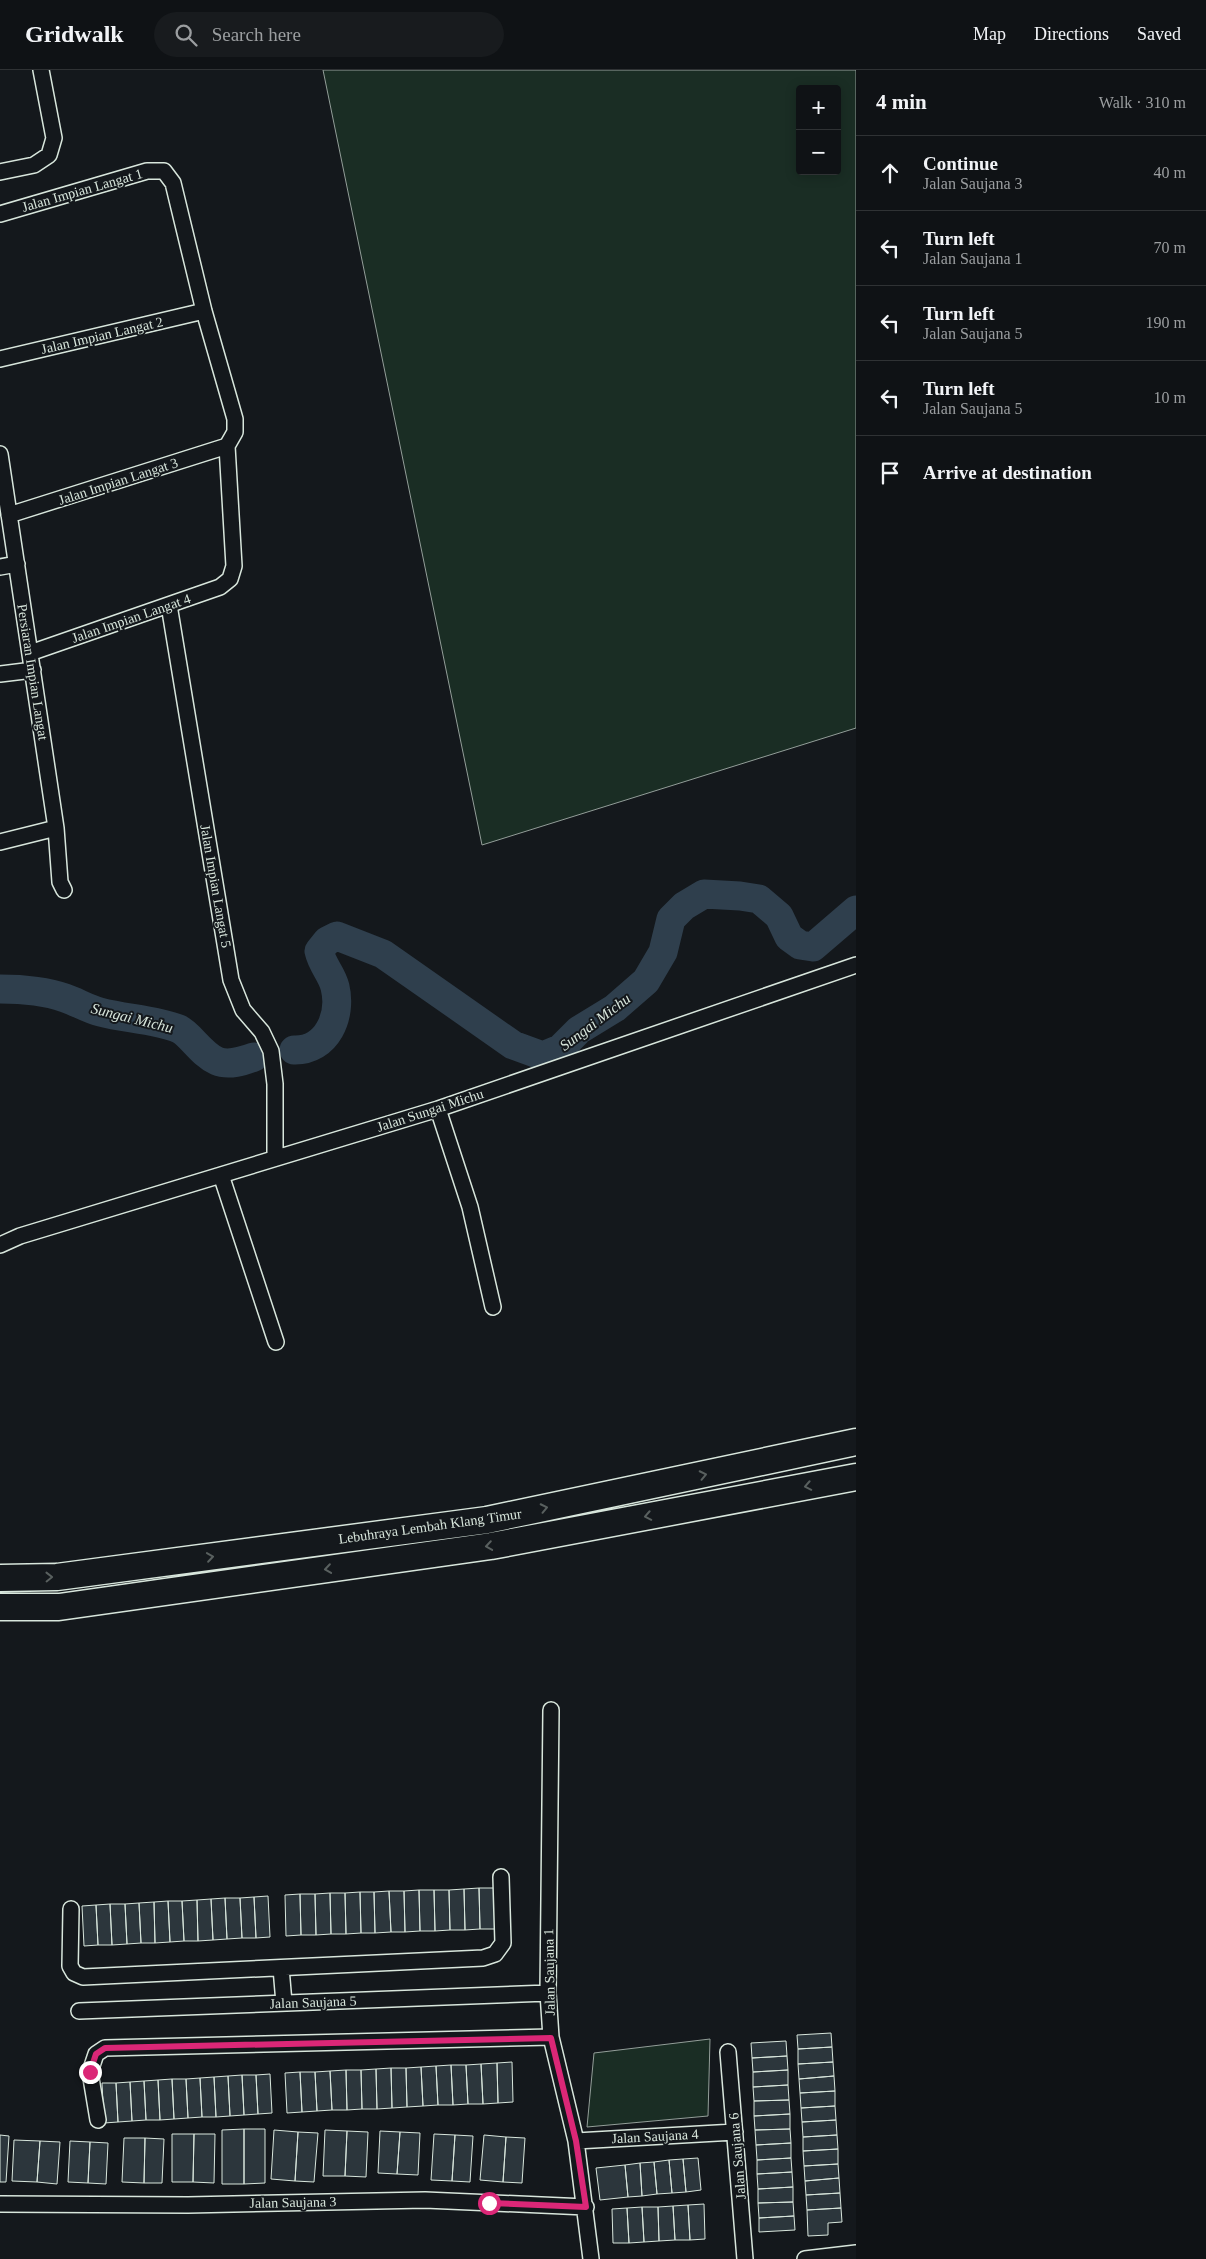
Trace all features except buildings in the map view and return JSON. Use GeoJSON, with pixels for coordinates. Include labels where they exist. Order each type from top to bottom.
{"type":"FeatureCollection","features":[{"type":"Feature","properties":{"kind":"highway","name":"Lebuhraya Lembah Klang Timur"},"geometry":{"type":"LineString","coordinates":[[0,1578],[57,1577],[487,1520],[856,1442]]}},
{"type":"Feature","properties":{"kind":"highway","name":"Lebuhraya Lembah Klang Timur"},"geometry":{"type":"LineString","coordinates":[[0,1607],[59,1607],[491,1546],[856,1477]]}},
{"type":"Feature","properties":{"kind":"street"},"geometry":{"type":"LineString","coordinates":[[0,172],[34,165],[49,155],[54,138],[41,70]]}},
{"type":"Feature","properties":{"kind":"street","name":"Jalan Impian Langat 1"},"geometry":{"type":"LineString","coordinates":[[0,214],[147,171],[164,172],[173,183],[204,311]]}},
{"type":"Feature","properties":{"kind":"street"},"geometry":{"type":"LineString","coordinates":[[204,311],[235,419],[234,432],[227,446]]}},
{"type":"Feature","properties":{"kind":"street","name":"Jalan Impian Langat 2"},"geometry":{"type":"LineString","coordinates":[[0,359],[204,311]]}},
{"type":"Feature","properties":{"kind":"street","name":"Jalan Impian Langat 3"},"geometry":{"type":"LineString","coordinates":[[9,515],[227,446]]}},
{"type":"Feature","properties":{"kind":"street","name":"Jalan Impian Langat 4"},"geometry":{"type":"LineString","coordinates":[[30,653],[220,588],[230,579],[234,566],[227,446]]}},
{"type":"Feature","properties":{"kind":"street","name":"Persiaran Impian Langat"},"geometry":{"type":"LineString","coordinates":[[0,454],[56,828],[60,882],[64,890]]}},
{"type":"Feature","properties":{"kind":"street"},"geometry":{"type":"LineString","coordinates":[[0,567],[16,564]]}},
{"type":"Feature","properties":{"kind":"street","name":"Jalan Impian Langat 5"},"geometry":{"type":"LineString","coordinates":[[169,605],[231,980],[242,1010],[262,1032],[272,1051],[275,1084],[275,1158]]}},
{"type":"Feature","properties":{"kind":"street"},"geometry":{"type":"LineString","coordinates":[[0,674],[32,670]]}},
{"type":"Feature","properties":{"kind":"street"},"geometry":{"type":"LineString","coordinates":[[0,842],[56,828]]}},
{"type":"Feature","properties":{"kind":"street","name":"Jalan Sungai Michu"},"geometry":{"type":"LineString","coordinates":[[0,1245],[20,1236],[438,1108],[856,965]]}},
{"type":"Feature","properties":{"kind":"street"},"geometry":{"type":"LineString","coordinates":[[438,1108],[470,1207],[494,1307]]}},
{"type":"Feature","properties":{"kind":"street"},"geometry":{"type":"LineString","coordinates":[[221,1175],[276,1342]]}},
{"type":"Feature","properties":{"kind":"street","name":"Jalan Saujana 1"},"geometry":{"type":"LineString","coordinates":[[551,1710],[548,1993],[551,2038],[576,2141],[586,2207],[591,2259]]}},
{"type":"Feature","properties":{"kind":"street"},"geometry":{"type":"LineString","coordinates":[[71,1909],[70,1966],[74,1973],[83,1977],[483,1958],[495,1954],[503,1943],[501,1877]]}},
{"type":"Feature","properties":{"kind":"street"},"geometry":{"type":"LineString","coordinates":[[281,1968],[284,2003]]}},
{"type":"Feature","properties":{"kind":"street","name":"Jalan Saujana 5"},"geometry":{"type":"LineString","coordinates":[[78,2011],[548,1993]]}},
{"type":"Feature","properties":{"kind":"street"},"geometry":{"type":"LineString","coordinates":[[98,2120],[90,2072],[96,2054],[105,2048],[551,2038]]}},
{"type":"Feature","properties":{"kind":"street","name":"Jalan Saujana 6"},"geometry":{"type":"LineString","coordinates":[[728,2052],[745,2259]]}},
{"type":"Feature","properties":{"kind":"street","name":"Jalan Saujana 4"},"geometry":{"type":"LineString","coordinates":[[576,2141],[735,2132]]}},
{"type":"Feature","properties":{"kind":"street","name":"Jalan Saujana 3"},"geometry":{"type":"LineString","coordinates":[[0,2204],[188,2205],[425,2200],[586,2207]]}},
{"type":"Feature","properties":{"kind":"street"},"geometry":{"type":"LineString","coordinates":[[805,2259],[856,2254]]}},
{"type":"Feature","properties":{"kind":"green space"},"geometry":{"type":"Polygon","coordinates":[[[323,70],[856,70],[856,728],[482,845],[323,70]]]}},
{"type":"Feature","properties":{"kind":"green space"},"geometry":{"type":"Polygon","coordinates":[[[710,2039],[708,2116],[587,2127],[594,2053],[710,2039]]]}},
{"type":"Feature","properties":{"kind":"waterway","name":"Sungai Michu"},"geometry":{"type":"LineString","coordinates":[[294,1050],[306,1049],[315,1045],[330,1030],[334,1020],[337,998],[335,987],[319,951],[327,941],[337,936],[383,954],[513,1045],[543,1056],[560,1049],[579,1030],[615,1008],[646,981],[663,952],[671,919],[684,906],[704,894],[759,899],[779,916],[789,937],[800,945],[813,947],[856,910]]}},
{"type":"Feature","properties":{"kind":"waterway","name":"Sungai Michu"},"geometry":{"type":"LineString","coordinates":[[0,989],[25,990],[49,994],[65,998],[100,1012],[150,1021],[179,1029],[206,1054],[217,1061],[226,1063],[236,1062],[254,1057]]}},
{"type":"Feature","properties":{"kind":"route"},"geometry":{"type":"LineString","coordinates":[[90,2072],[92,2061],[96,2054],[105,2048],[551,2038],[576,2141],[586,2207],[489,2203]]}}]}
